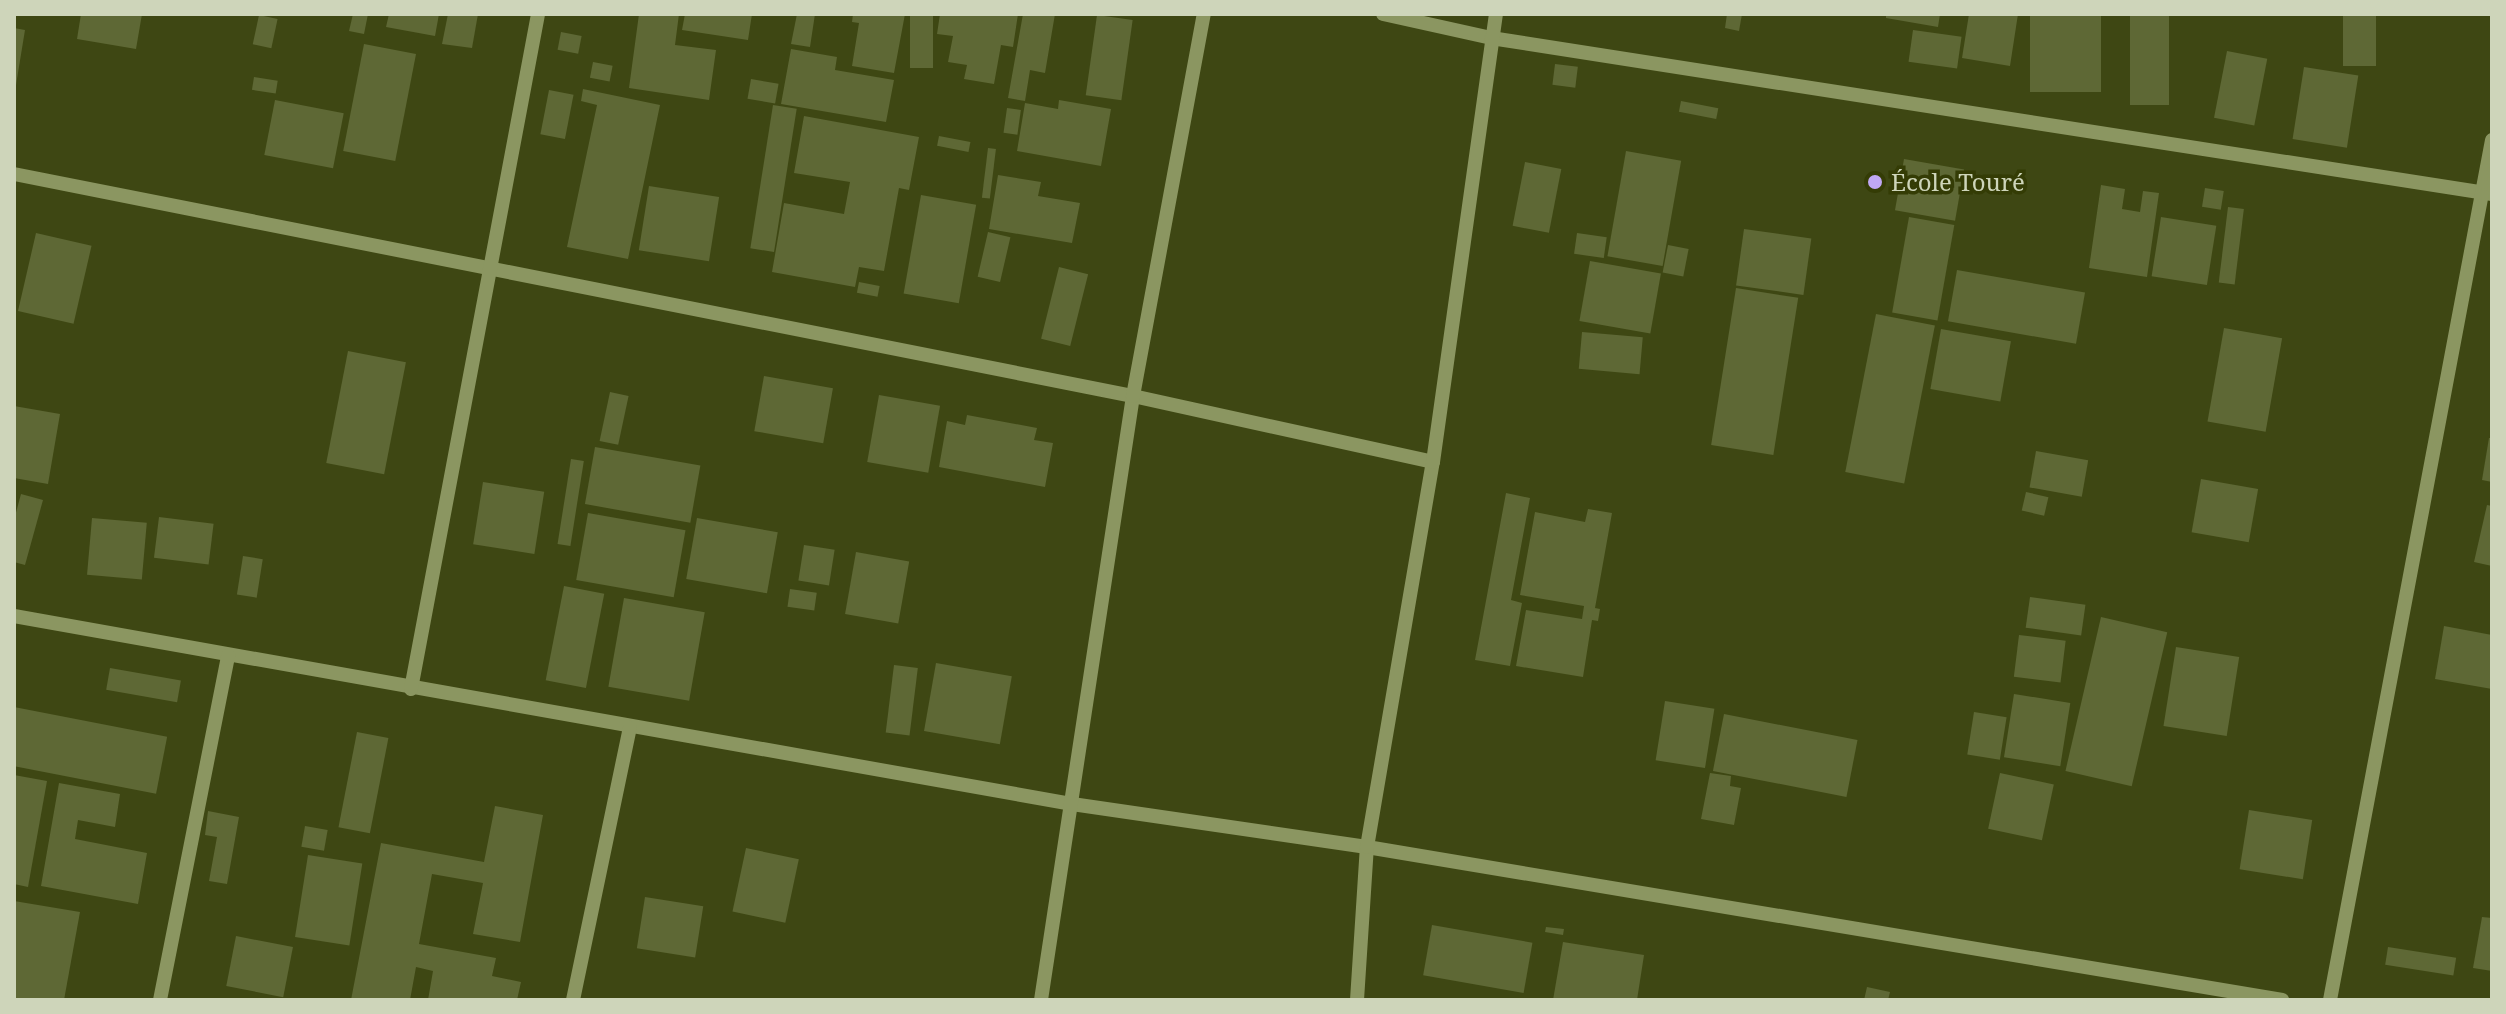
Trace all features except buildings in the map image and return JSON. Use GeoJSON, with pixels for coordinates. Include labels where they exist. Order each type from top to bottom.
{"type":"FeatureCollection","features":[{"type":"Feature","properties":{"kind":"street"},"geometry":{"type":"LineString","coordinates":[[411,689],[538,14]]}},
{"type":"Feature","properties":{"kind":"street"},"geometry":{"type":"LineString","coordinates":[[1041,1000],[1133,396],[1204,14]]}},
{"type":"Feature","properties":{"kind":"street"},"geometry":{"type":"LineString","coordinates":[[1383,14],[1491,38],[2487,193]]}},
{"type":"Feature","properties":{"kind":"street"},"geometry":{"type":"LineString","coordinates":[[1357,1000],[1367,847],[1433,462],[1496,14]]}},
{"type":"Feature","properties":{"kind":"street"},"geometry":{"type":"LineString","coordinates":[[2330,1000],[2487,193],[2492,140]]}},
{"type":"Feature","properties":{"kind":"street"},"geometry":{"type":"LineString","coordinates":[[14,174],[490,272],[1133,396],[1433,462]]}},
{"type":"Feature","properties":{"kind":"street"},"geometry":{"type":"LineString","coordinates":[[14,616],[630,728],[1072,804],[1367,847],[2282,1000]]}},
{"type":"Feature","properties":{"kind":"street"},"geometry":{"type":"LineString","coordinates":[[160,1000],[228,656]]}},
{"type":"Feature","properties":{"kind":"street"},"geometry":{"type":"LineString","coordinates":[[573,1000],[630,728]]}},
{"type":"Feature","properties":{"kind":"place","name":"École Touré"},"geometry":{"type":"Point","coordinates":[1875,182]}}]}
